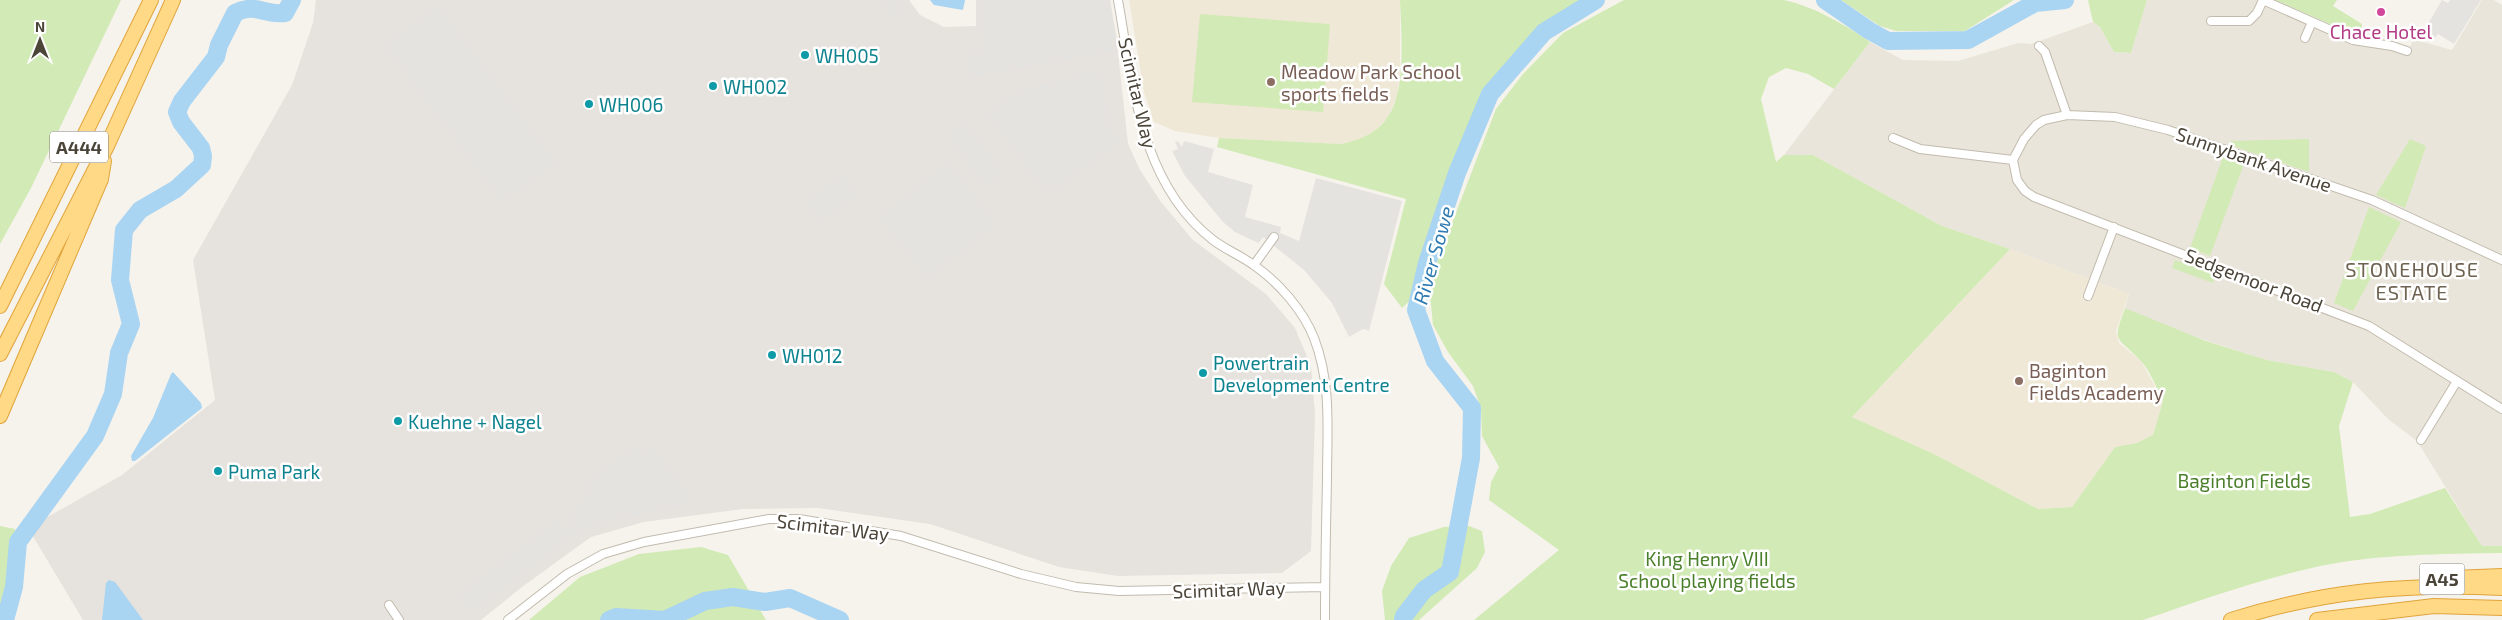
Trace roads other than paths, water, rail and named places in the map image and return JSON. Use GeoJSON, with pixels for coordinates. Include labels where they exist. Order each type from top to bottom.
{"type":"FeatureCollection","features":[{"type":"Feature","properties":{"kind":"highway","name":"A444"},"geometry":{"type":"LineString","coordinates":[[0,306],[151,0]]}},
{"type":"Feature","properties":{"kind":"highway","name":"A444"},"geometry":{"type":"LineString","coordinates":[[0,354],[107,146],[173,0]]}},
{"type":"Feature","properties":{"kind":"highway"},"geometry":{"type":"LineString","coordinates":[[0,416],[101,179],[107,146]]}},
{"type":"Feature","properties":{"kind":"highway","name":"A45"},"geometry":{"type":"LineString","coordinates":[[2231,620],[2319,597],[2431,580],[2502,576]]}},
{"type":"Feature","properties":{"kind":"highway"},"geometry":{"type":"LineString","coordinates":[[2383,588],[2451,586],[2502,588]]}},
{"type":"Feature","properties":{"kind":"highway","name":"A45"},"geometry":{"type":"LineString","coordinates":[[2317,620],[2434,606],[2502,608]]}},
{"type":"Feature","properties":{"kind":"street","name":"Scimitar Way"},"geometry":{"type":"LineString","coordinates":[[508,620],[567,574],[603,554],[644,542],[769,519],[799,519],[902,536],[1021,574],[1076,587],[1119,591],[1325,587],[1328,400],[1322,362],[1314,336],[1304,318],[1276,283],[1254,265],[1213,240],[1189,217],[1160,176],[1142,130],[1118,0]]}},
{"type":"Feature","properties":{"kind":"street"},"geometry":{"type":"LineString","coordinates":[[2211,21],[2249,21],[2257,13],[2263,0],[2353,40],[2392,46],[2407,51]]}},
{"type":"Feature","properties":{"kind":"street"},"geometry":{"type":"LineString","coordinates":[[2305,38],[2312,22]]}},
{"type":"Feature","properties":{"kind":"street"},"geometry":{"type":"LineString","coordinates":[[2039,46],[2046,52],[2067,115]]}},
{"type":"Feature","properties":{"kind":"street","name":"Sunnybank Avenue"},"geometry":{"type":"LineString","coordinates":[[2013,160],[2024,139],[2044,120],[2067,115],[2114,117],[2142,122],[2372,200],[2502,260]]}},
{"type":"Feature","properties":{"kind":"street"},"geometry":{"type":"LineString","coordinates":[[1894,138],[1920,149],[2013,160]]}},
{"type":"Feature","properties":{"kind":"street","name":"Sedgemoor Road"},"geometry":{"type":"LineString","coordinates":[[2013,160],[2017,180],[2025,191],[2034,197],[2369,326],[2502,409]]}},
{"type":"Feature","properties":{"kind":"street"},"geometry":{"type":"LineString","coordinates":[[2088,296],[2114,227]]}},
{"type":"Feature","properties":{"kind":"street"},"geometry":{"type":"LineString","coordinates":[[1254,265],[1274,237]]}},
{"type":"Feature","properties":{"kind":"street"},"geometry":{"type":"LineString","coordinates":[[2421,440],[2457,381]]}},
{"type":"Feature","properties":{"kind":"street"},"geometry":{"type":"LineString","coordinates":[[1325,587],[1325,620]]}},
{"type":"Feature","properties":{"kind":"street"},"geometry":{"type":"LineString","coordinates":[[389,605],[399,620]]}},
{"type":"Feature","properties":{"kind":"water"},"geometry":{"type":"Polygon","coordinates":[[[930,0],[965,0],[963,10],[934,5],[930,0]]]}},
{"type":"Feature","properties":{"kind":"water"},"geometry":{"type":"Polygon","coordinates":[[[173,372],[201,403],[202,408],[135,461],[132,461],[131,456],[153,418],[173,372]]]}},
{"type":"Feature","properties":{"kind":"water"},"geometry":{"type":"Polygon","coordinates":[[[109,580],[115,582],[143,620],[102,620],[106,583],[109,580]]]}},
{"type":"Feature","properties":{"kind":"waterway"},"geometry":{"type":"LineString","coordinates":[[5,620],[14,587],[18,542],[95,436],[113,394],[119,353],[131,324],[120,280],[124,230],[140,210],[176,189],[202,165],[203,156],[201,148],[181,122],[177,112],[182,101],[216,57],[219,45],[235,13],[249,9],[285,13],[292,0]]}},
{"type":"Feature","properties":{"kind":"waterway","name":"River Sowe"},"geometry":{"type":"LineString","coordinates":[[1403,620],[1424,590],[1450,572],[1471,458],[1472,408],[1435,361],[1416,310],[1427,263],[1457,173],[1490,94],[1544,32],[1596,0]]}},
{"type":"Feature","properties":{"kind":"waterway","name":"River Sowe"},"geometry":{"type":"LineString","coordinates":[[1825,0],[1888,41],[1968,40],[2035,3],[2065,0]]}},
{"type":"Feature","properties":{"kind":"waterway","name":"River Sowe"},"geometry":{"type":"LineString","coordinates":[[609,620],[616,617],[665,620],[705,601],[733,597],[765,602],[790,598],[840,620]]}},
{"type":"Feature","properties":{"kind":"place","name":"Chace Hotel"},"geometry":{"type":"Point","coordinates":[2381,12]}},
{"type":"Feature","properties":{"kind":"place","name":"WH005"},"geometry":{"type":"Point","coordinates":[805,55]}},
{"type":"Feature","properties":{"kind":"place","name":"Meadow Park School sports fields"},"geometry":{"type":"Point","coordinates":[1271,82]}},
{"type":"Feature","properties":{"kind":"place","name":"WH002"},"geometry":{"type":"Point","coordinates":[713,86]}},
{"type":"Feature","properties":{"kind":"place","name":"WH006"},"geometry":{"type":"Point","coordinates":[589,104]}},
{"type":"Feature","properties":{"kind":"place","name":"WH012"},"geometry":{"type":"Point","coordinates":[772,355]}},
{"type":"Feature","properties":{"kind":"place","name":"Powertrain Development Centre"},"geometry":{"type":"Point","coordinates":[1203,373]}},
{"type":"Feature","properties":{"kind":"place","name":"Baginton Fields Academy"},"geometry":{"type":"Point","coordinates":[2019,381]}},
{"type":"Feature","properties":{"kind":"place","name":"Kuehne + Nagel"},"geometry":{"type":"Point","coordinates":[398,421]}},
{"type":"Feature","properties":{"kind":"place","name":"Puma Park"},"geometry":{"type":"Point","coordinates":[218,471]}},
{"type":"Feature","properties":{"kind":"district","name":"STONEHOUSE ESTATE"},"geometry":{"type":"Point","coordinates":[2412,280]}},
{"type":"Feature","properties":{"kind":"park label","name":"Baginton Fields"},"geometry":{"type":"Point","coordinates":[2244,480]}},
{"type":"Feature","properties":{"kind":"park label","name":"King Henry VIII School playing fields"},"geometry":{"type":"Point","coordinates":[1707,569]}}]}
